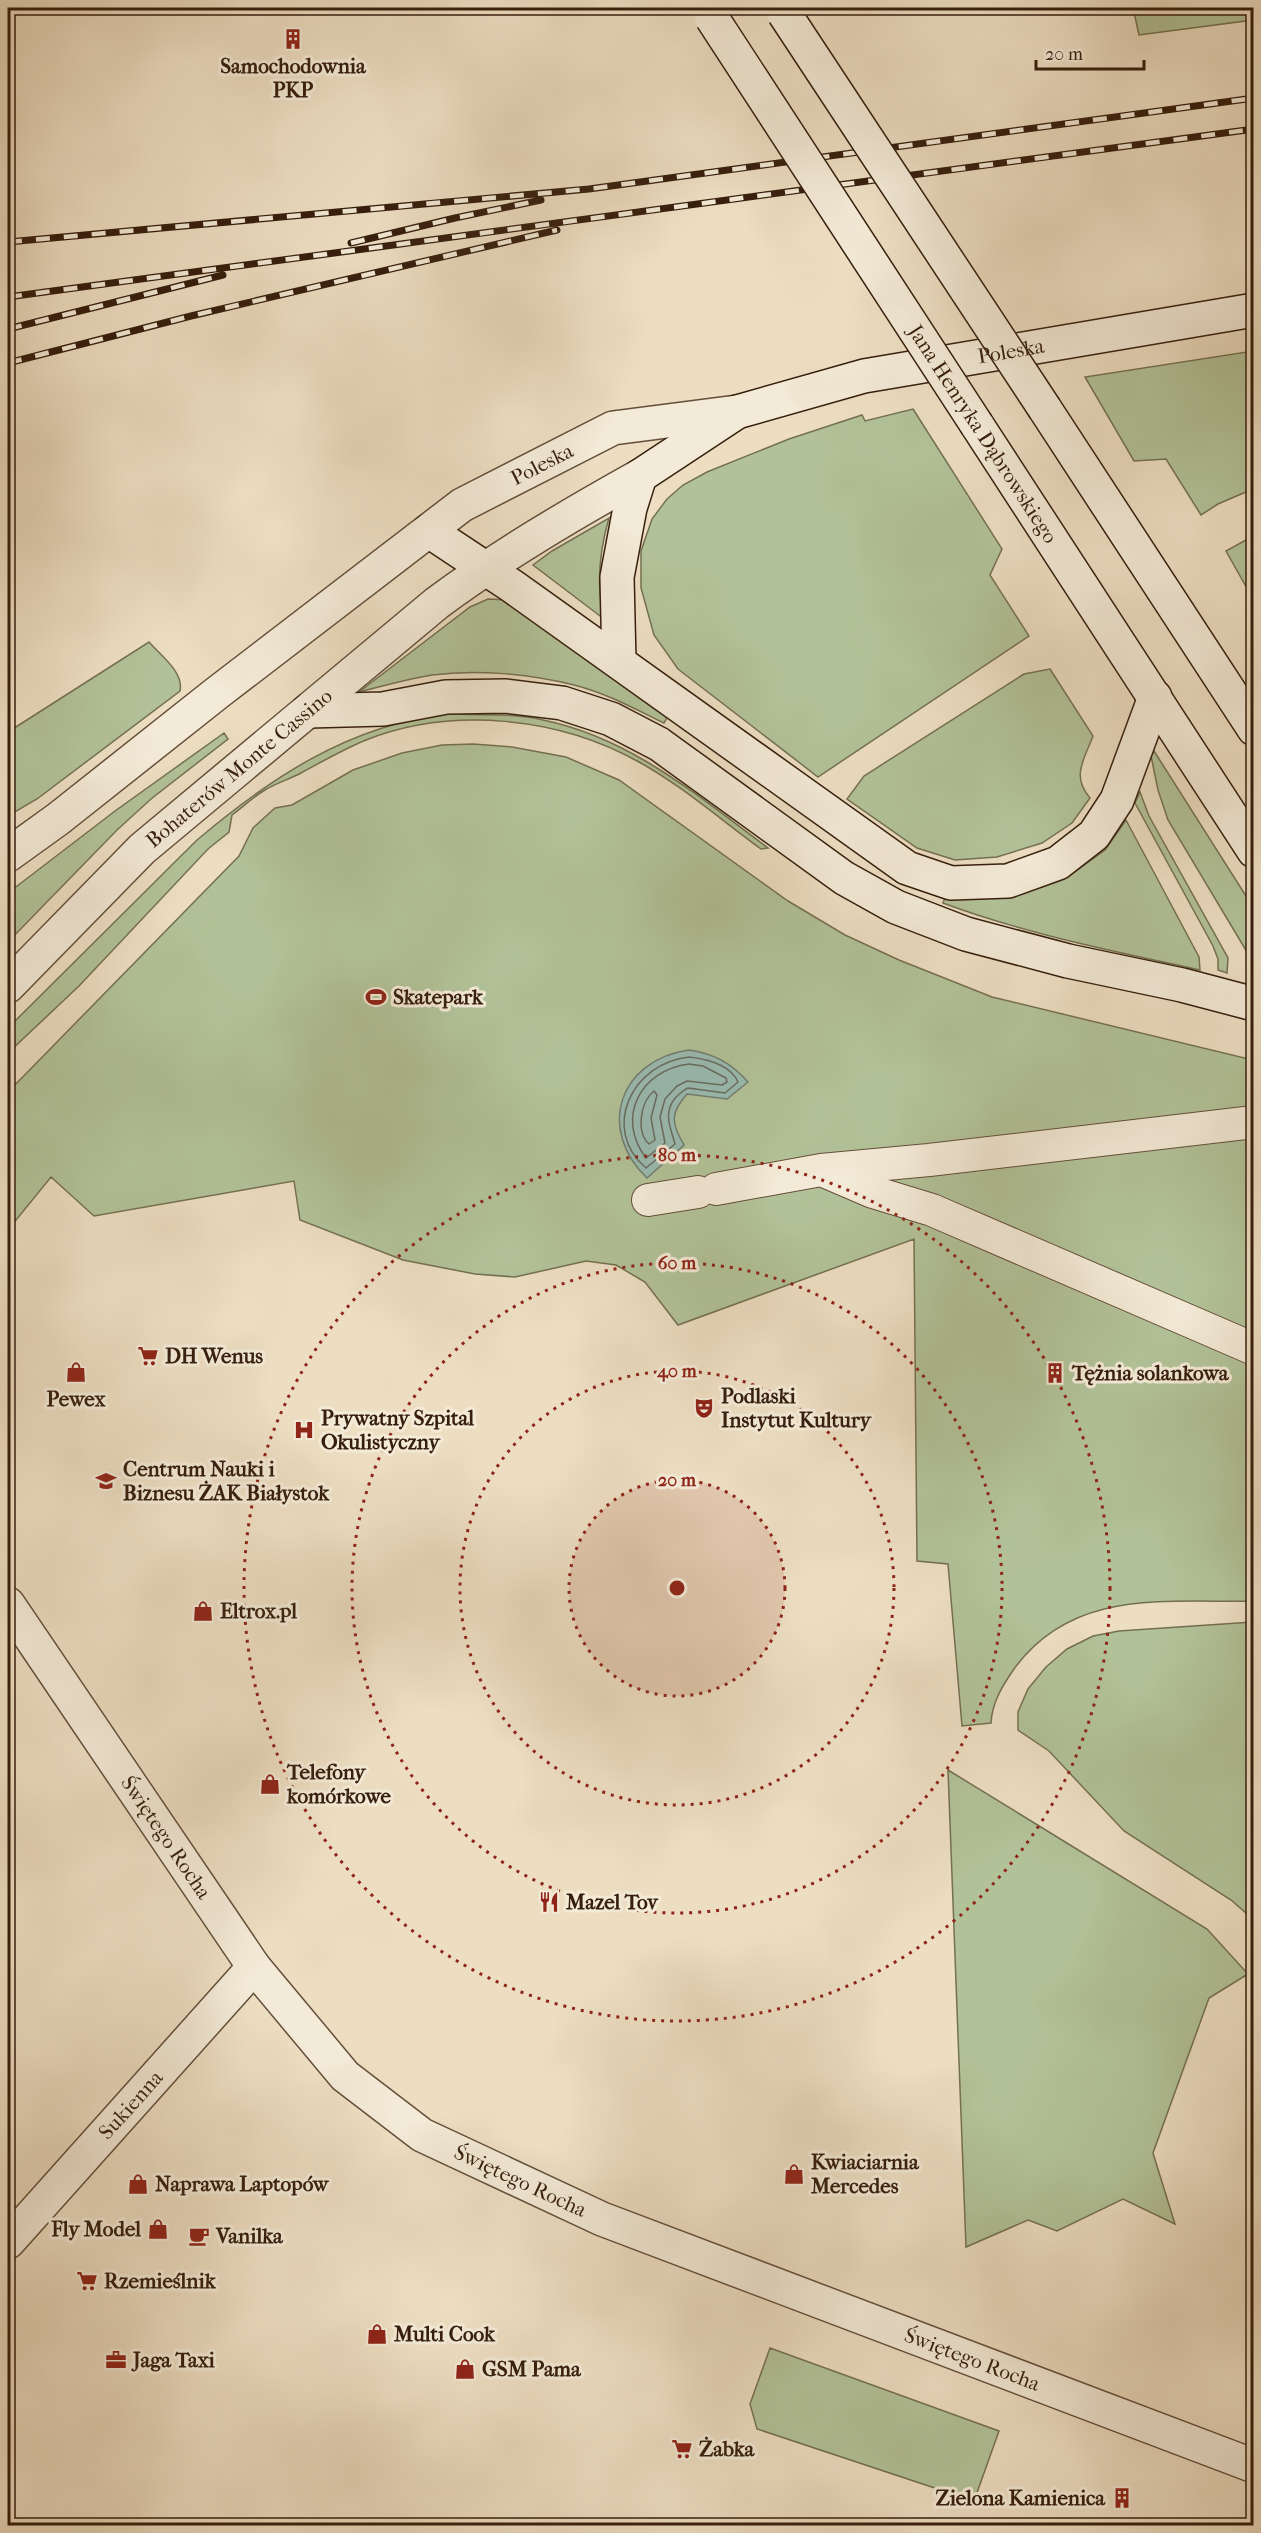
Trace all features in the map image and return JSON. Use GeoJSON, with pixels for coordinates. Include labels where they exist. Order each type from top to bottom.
{"type":"FeatureCollection","features":[{"type":"Feature","properties":{"kind":"main road"},"geometry":{"type":"LineString","coordinates":[[782,10],[1254,729]]}},
{"type":"Feature","properties":{"kind":"main road","name":"Jana Henryka Dąbrowskiego"},"geometry":{"type":"LineString","coordinates":[[709,13],[1254,851]]}},
{"type":"Feature","properties":{"kind":"main road","name":"Poleska"},"geometry":{"type":"LineString","coordinates":[[429,531],[462,505],[613,428],[737,412],[864,376],[1254,310]]}},
{"type":"Feature","properties":{"kind":"main road","name":"Poleska"},"geometry":{"type":"LineString","coordinates":[[485,568],[546,529],[640,476],[737,412]]}},
{"type":"Feature","properties":{"kind":"main road"},"geometry":{"type":"LineString","coordinates":[[619,662],[617,577],[630,508],[640,476]]}},
{"type":"Feature","properties":{"kind":"main road"},"geometry":{"type":"LineString","coordinates":[[8,855],[58,819],[217,693],[429,531],[619,662],[907,868],[951,884],[1008,881],[1058,863],[1094,836],[1118,800],[1147,686]]}},
{"type":"Feature","properties":{"kind":"main road","name":"Bohaterów Monte Cassino"},"geometry":{"type":"LineString","coordinates":[[8,986],[142,849],[438,603],[485,568]]}},
{"type":"Feature","properties":{"kind":"main road"},"geometry":{"type":"LineString","coordinates":[[308,711],[383,709],[446,697],[506,696],[562,703],[611,719],[659,744],[844,878],[896,907],[966,934],[1068,961],[1182,985],[1254,1004]]}},
{"type":"Feature","properties":{"kind":"main road","name":"Świętego Rocha"},"geometry":{"type":"LineString","coordinates":[[8,1604],[254,1967],[345,2076],[422,2135],[602,2219],[1254,2466]]}},
{"type":"Feature","properties":{"kind":"main road","name":"Sukienna"},"geometry":{"type":"LineString","coordinates":[[8,2242],[254,1967]]}},
{"type":"Feature","properties":{"kind":"street"},"geometry":{"type":"LineString","coordinates":[[648,1200],[821,1170],[939,1159],[1254,1122]]}},
{"type":"Feature","properties":{"kind":"street"},"geometry":{"type":"LineString","coordinates":[[821,1170],[873,1192],[932,1210],[1254,1349]]}},
{"type":"Feature","properties":{"kind":"green space"},"geometry":{"type":"Polygon","coordinates":[[[1133,8],[1253,8],[1253,20],[1139,35],[1133,8]]]}},
{"type":"Feature","properties":{"kind":"green space"},"geometry":{"type":"Polygon","coordinates":[[[1253,351],[1253,489],[1218,504],[1201,515],[1166,459],[1134,461],[1085,377],[1253,351]]]}},
{"type":"Feature","properties":{"kind":"green space"},"geometry":{"type":"Polygon","coordinates":[[[913,409],[1002,549],[990,575],[1029,636],[818,777],[678,669],[654,635],[641,588],[641,551],[652,519],[667,499],[683,485],[707,472],[789,439],[862,415],[865,421],[913,409]]]}},
{"type":"Feature","properties":{"kind":"green space"},"geometry":{"type":"Polygon","coordinates":[[[609,518],[600,568],[600,594],[604,619],[533,565],[552,551],[609,518]]]}},
{"type":"Feature","properties":{"kind":"green space"},"geometry":{"type":"Polygon","coordinates":[[[1253,536],[1253,599],[1226,551],[1253,536]]]}},
{"type":"Feature","properties":{"kind":"green space"},"geometry":{"type":"Polygon","coordinates":[[[488,599],[507,600],[668,716],[664,723],[586,688],[522,675],[449,673],[359,692],[470,607],[488,599]]]}},
{"type":"Feature","properties":{"kind":"green space"},"geometry":{"type":"Polygon","coordinates":[[[149,642],[179,677],[180,691],[37,799],[8,816],[8,732],[149,642]]]}},
{"type":"Feature","properties":{"kind":"green space"},"geometry":{"type":"Polygon","coordinates":[[[1050,669],[1093,736],[1083,760],[1080,775],[1084,790],[1090,798],[1072,823],[1042,843],[997,857],[955,860],[917,848],[847,799],[864,776],[1024,674],[1050,669]]]}},
{"type":"Feature","properties":{"kind":"green space"},"geometry":{"type":"Polygon","coordinates":[[[447,714],[507,715],[531,718],[575,729],[605,740],[662,771],[768,848],[761,849],[655,771],[608,747],[575,735],[540,726],[505,721],[469,720],[399,729],[366,740],[269,788],[232,815],[229,832],[208,849],[79,986],[8,1053],[8,1028],[197,840],[225,817],[283,776],[345,742],[411,720],[447,714]]]}},
{"type":"Feature","properties":{"kind":"green space"},"geometry":{"type":"Polygon","coordinates":[[[224,733],[228,739],[151,799],[117,830],[8,942],[8,893],[115,811],[224,733]]]}},
{"type":"Feature","properties":{"kind":"green space"},"geometry":{"type":"Polygon","coordinates":[[[473,744],[512,747],[566,757],[619,780],[788,901],[845,935],[899,960],[992,997],[1253,1060],[1253,1601],[1154,1602],[1123,1605],[1092,1612],[1064,1624],[1038,1643],[1014,1669],[996,1701],[991,1723],[962,1726],[948,1564],[917,1561],[914,1239],[678,1325],[645,1282],[616,1265],[586,1261],[515,1277],[475,1274],[403,1260],[300,1220],[294,1181],[94,1216],[51,1177],[8,1230],[8,1092],[239,856],[253,828],[275,808],[292,805],[353,770],[402,753],[442,745],[473,744]]]}},
{"type":"Feature","properties":{"kind":"green space"},"geometry":{"type":"Polygon","coordinates":[[[1154,751],[1253,907],[1253,979],[1250,957],[1168,820],[1158,790],[1151,756],[1154,751]]]}},
{"type":"Feature","properties":{"kind":"green space"},"geometry":{"type":"Polygon","coordinates":[[[1140,792],[1149,816],[1228,958],[1227,973],[1218,970],[1218,959],[1213,946],[1135,803],[1140,792]]]}},
{"type":"Feature","properties":{"kind":"green space"},"geometry":{"type":"Polygon","coordinates":[[[1126,820],[1199,957],[1200,970],[1038,933],[943,903],[945,898],[1013,897],[1066,878],[1105,850],[1126,820]]]}},
{"type":"Feature","properties":{"kind":"green space"},"geometry":{"type":"Polygon","coordinates":[[[1254,1622],[1253,1919],[1231,1900],[1124,1831],[1049,1751],[1018,1730],[1018,1712],[1028,1689],[1046,1667],[1067,1649],[1093,1636],[1119,1631],[1254,1622]]]}},
{"type":"Feature","properties":{"kind":"green space"},"geometry":{"type":"Polygon","coordinates":[[[948,1770],[1207,1929],[1248,1974],[1209,1998],[1153,2153],[1175,2224],[1123,2199],[1057,2231],[1028,2220],[966,2247],[948,1770]]]}},
{"type":"Feature","properties":{"kind":"green space"},"geometry":{"type":"Polygon","coordinates":[[[770,2348],[999,2431],[974,2501],[757,2429],[750,2404],[770,2348]]]}},
{"type":"Feature","properties":{"kind":"water"},"geometry":{"type":"Polygon","coordinates":[[[689,1050],[722,1060],[748,1082],[727,1099],[687,1094],[681,1101],[674,1118],[684,1145],[647,1178],[631,1159],[622,1139],[619,1119],[623,1099],[632,1082],[646,1067],[665,1056],[689,1050]]]}},
{"type":"Feature","properties":{"kind":"railway"},"geometry":{"type":"LineString","coordinates":[[8,242],[589,189],[1254,98]]}},
{"type":"Feature","properties":{"kind":"railway"},"geometry":{"type":"LineString","coordinates":[[8,297],[1254,129]]}},
{"type":"Feature","properties":{"kind":"railway"},"geometry":{"type":"LineString","coordinates":[[351,243],[541,200]]}},
{"type":"Feature","properties":{"kind":"railway"},"geometry":{"type":"LineString","coordinates":[[8,363],[191,316],[557,230]]}},
{"type":"Feature","properties":{"kind":"railway"},"geometry":{"type":"LineString","coordinates":[[8,329],[223,275]]}},
{"type":"Feature","properties":{"kind":"place","name":"Samochodownia PKP"},"geometry":{"type":"Point","coordinates":[293,39]}},
{"type":"Feature","properties":{"kind":"place","name":"Skatepark"},"geometry":{"type":"Point","coordinates":[376,997]}},
{"type":"Feature","properties":{"kind":"place","name":"DH Wenus"},"geometry":{"type":"Point","coordinates":[148,1356]}},
{"type":"Feature","properties":{"kind":"place","name":"Pewex"},"geometry":{"type":"Point","coordinates":[76,1372]}},
{"type":"Feature","properties":{"kind":"place","name":"Tężnia solankowa"},"geometry":{"type":"Point","coordinates":[1055,1373]}},
{"type":"Feature","properties":{"kind":"place","name":"Podlaski Instytut Kultury"},"geometry":{"type":"Point","coordinates":[704,1408]}},
{"type":"Feature","properties":{"kind":"place","name":"Prywatny Szpital Okulistyczny"},"geometry":{"type":"Point","coordinates":[304,1430]}},
{"type":"Feature","properties":{"kind":"place","name":"Centrum Nauki i Biznesu ŻAK Białystok"},"geometry":{"type":"Point","coordinates":[106,1481]}},
{"type":"Feature","properties":{"kind":"place","name":"Eltrox.pl"},"geometry":{"type":"Point","coordinates":[203,1611]}},
{"type":"Feature","properties":{"kind":"place","name":"Telefony komórkowe"},"geometry":{"type":"Point","coordinates":[270,1784]}},
{"type":"Feature","properties":{"kind":"place","name":"Mazel Tov"},"geometry":{"type":"Point","coordinates":[549,1902]}},
{"type":"Feature","properties":{"kind":"place","name":"Kwiaciarnia Mercedes"},"geometry":{"type":"Point","coordinates":[794,2174]}},
{"type":"Feature","properties":{"kind":"place","name":"Naprawa Laptopów"},"geometry":{"type":"Point","coordinates":[138,2184]}},
{"type":"Feature","properties":{"kind":"place","name":"Fly Model"},"geometry":{"type":"Point","coordinates":[158,2229]}},
{"type":"Feature","properties":{"kind":"place","name":"Vanilka"},"geometry":{"type":"Point","coordinates":[199,2236]}},
{"type":"Feature","properties":{"kind":"place","name":"Rzemieślnik"},"geometry":{"type":"Point","coordinates":[87,2281]}},
{"type":"Feature","properties":{"kind":"place","name":"Multi Cook"},"geometry":{"type":"Point","coordinates":[377,2334]}},
{"type":"Feature","properties":{"kind":"place","name":"Jaga Taxi"},"geometry":{"type":"Point","coordinates":[116,2360]}},
{"type":"Feature","properties":{"kind":"place","name":"GSM Pama"},"geometry":{"type":"Point","coordinates":[465,2369]}},
{"type":"Feature","properties":{"kind":"place","name":"Żabka"},"geometry":{"type":"Point","coordinates":[682,2449]}},
{"type":"Feature","properties":{"kind":"place","name":"Zielona Kamienica"},"geometry":{"type":"Point","coordinates":[1122,2498]}}]}
